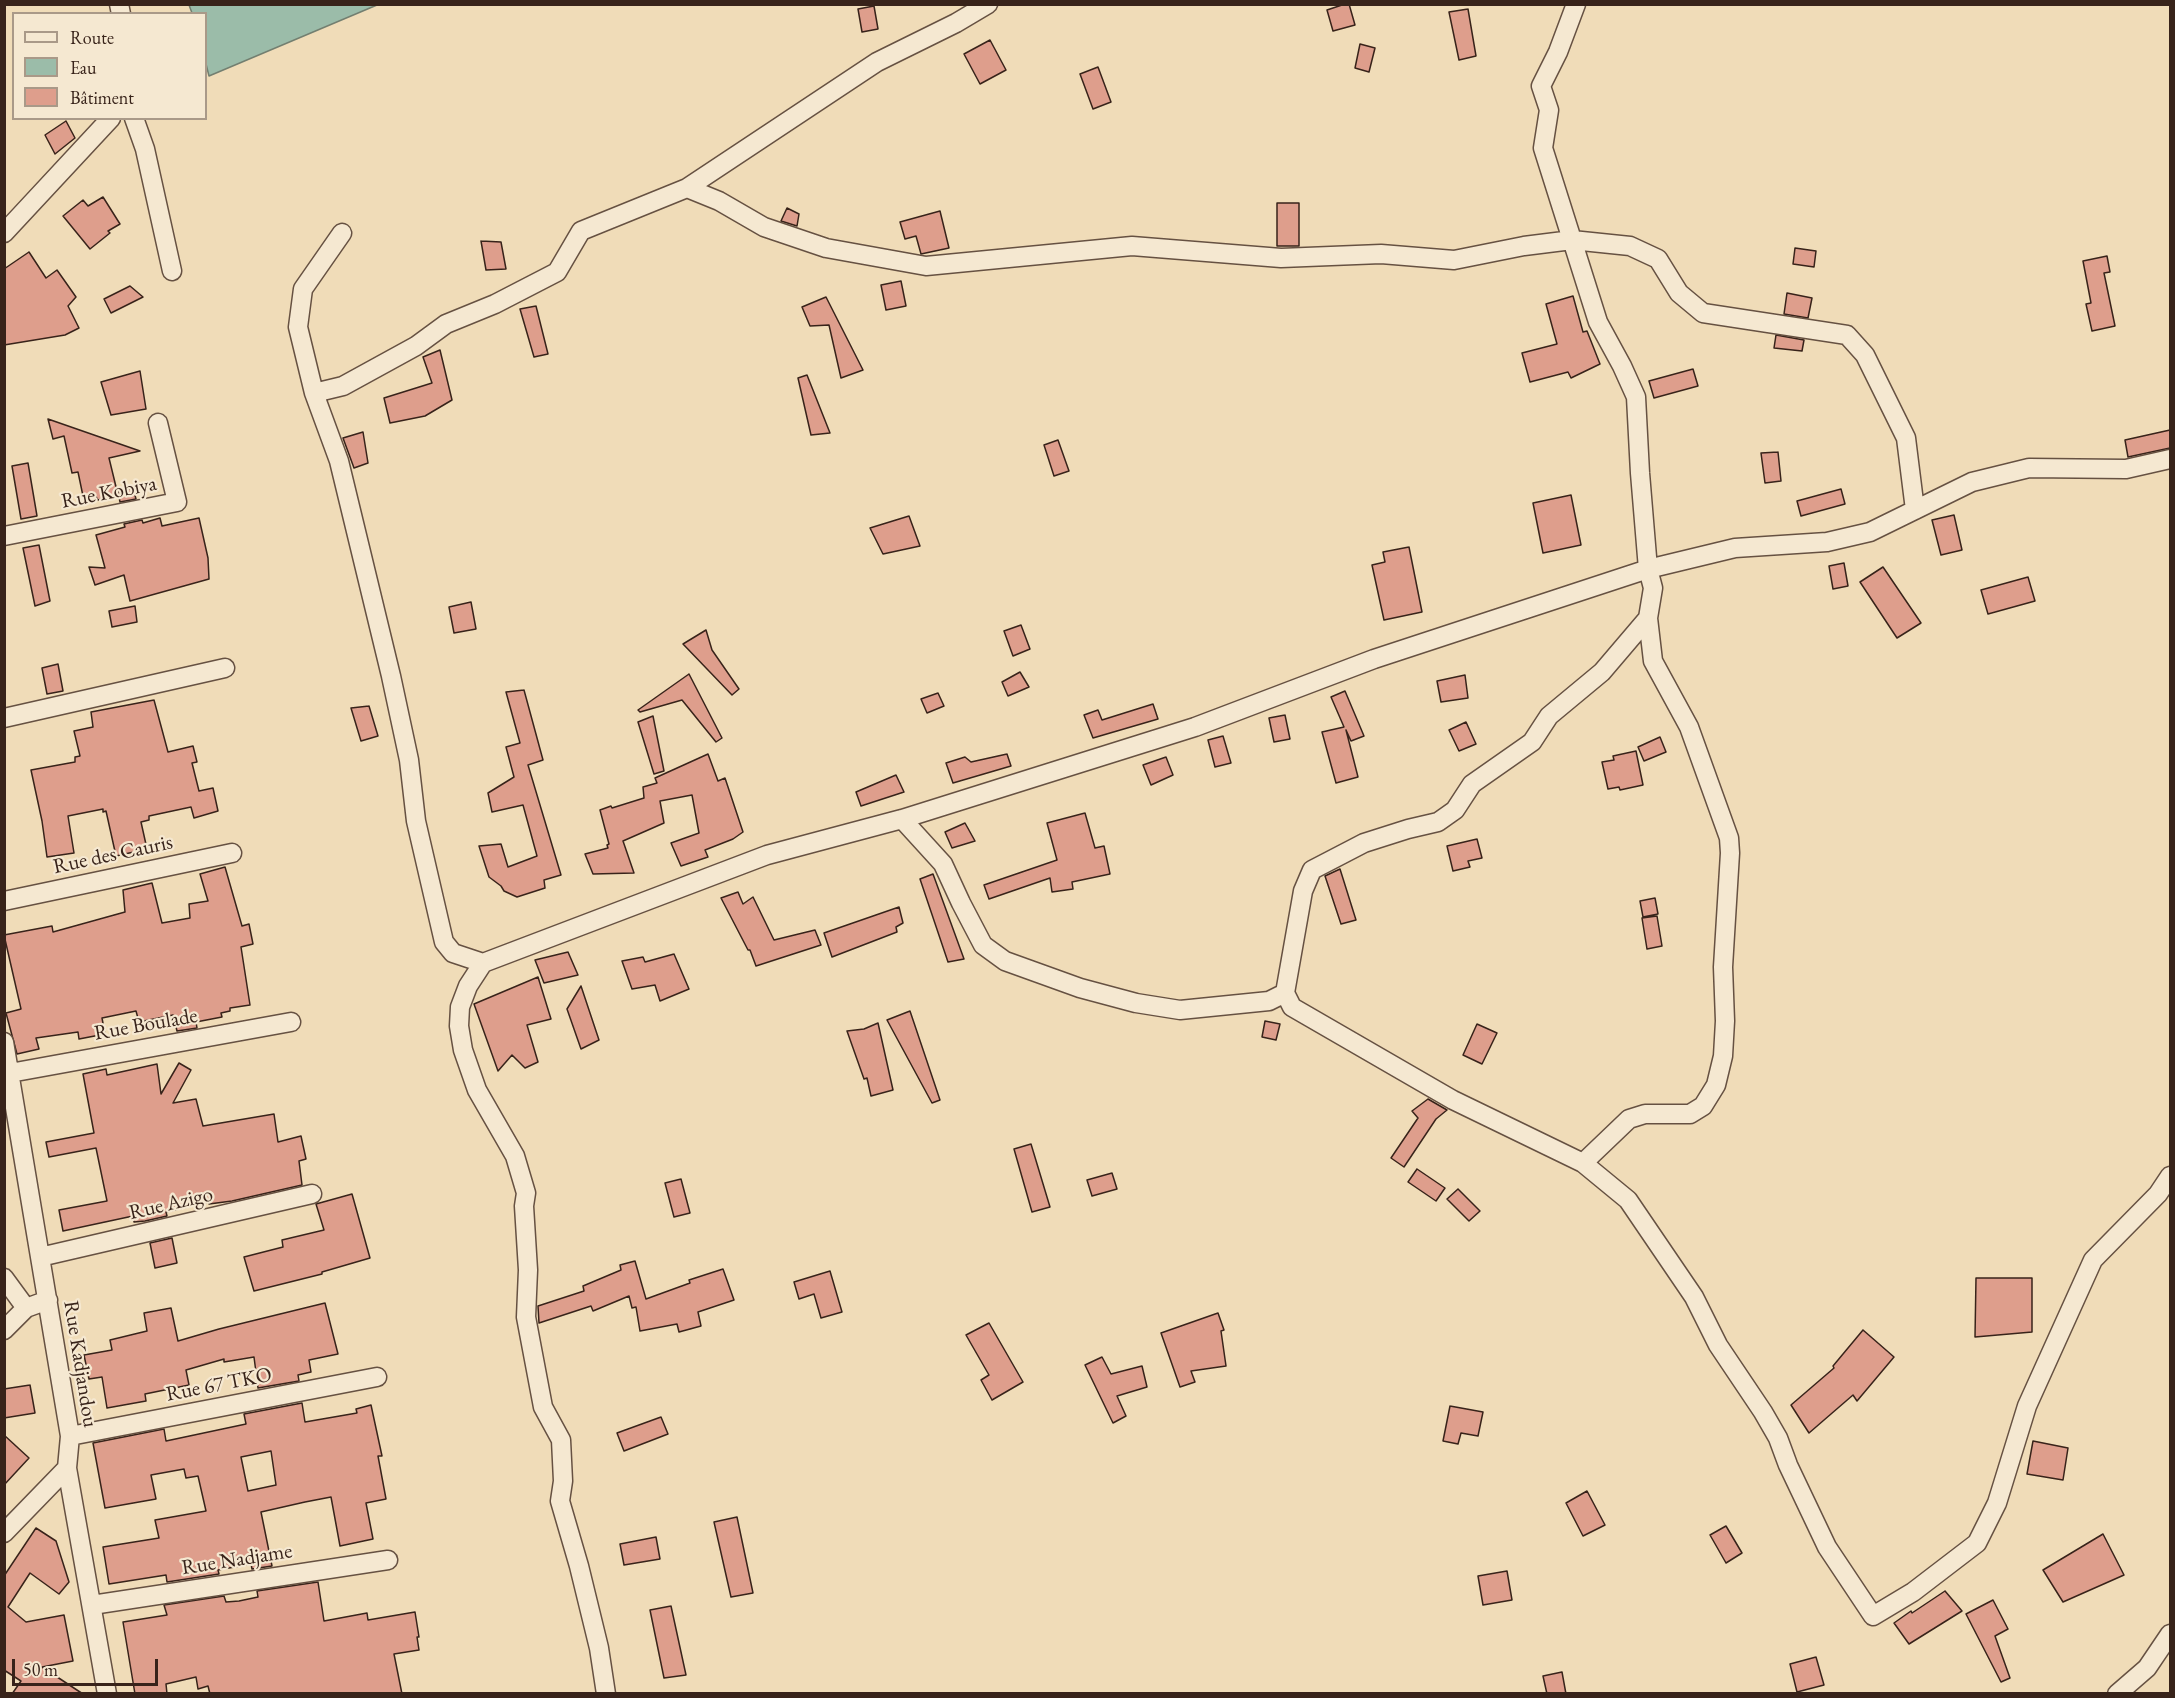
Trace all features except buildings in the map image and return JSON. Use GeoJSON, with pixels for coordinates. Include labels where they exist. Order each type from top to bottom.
{"type":"FeatureCollection","features":[{"type":"Feature","properties":{"kind":"street"},"geometry":{"type":"LineString","coordinates":[[314,393],[343,386],[416,346],[446,324],[495,304],[557,272],[581,231],[687,188],[877,62],[957,23],[988,4]]}},
{"type":"Feature","properties":{"kind":"street"},"geometry":{"type":"LineString","coordinates":[[1575,4],[1558,52],[1541,86],[1549,110],[1543,148],[1598,322],[1636,396],[1648,569],[1653,588],[1648,618],[1653,661],[1689,727],[1729,838],[1730,853],[1723,967],[1725,1021],[1723,1056],[1716,1085],[1703,1106],[1690,1114],[1645,1114],[1629,1119],[1583,1163]]}},
{"type":"Feature","properties":{"kind":"street"},"geometry":{"type":"LineString","coordinates":[[4,233],[109,120]]}},
{"type":"Feature","properties":{"kind":"street"},"geometry":{"type":"LineString","coordinates":[[135,120],[145,149],[172,271]]}},
{"type":"Feature","properties":{"kind":"street"},"geometry":{"type":"LineString","coordinates":[[687,188],[719,201],[764,227],[826,248],[926,266],[1132,246],[1281,258],[1381,254],[1454,260],[1524,246],[1572,240],[1630,246],[1658,259],[1679,293],[1703,313],[1847,335],[1865,355],[1906,438],[1915,510]]}},
{"type":"Feature","properties":{"kind":"street"},"geometry":{"type":"LineString","coordinates":[[342,233],[303,289],[298,327],[314,393],[339,461],[388,665],[409,760],[416,821],[444,942],[453,954],[483,963]]}},
{"type":"Feature","properties":{"kind":"street","name":"Rue Kobiya"},"geometry":{"type":"LineString","coordinates":[[4,536],[177,502],[158,423]]}},
{"type":"Feature","properties":{"kind":"street"},"geometry":{"type":"LineString","coordinates":[[606,1694],[594,1627],[560,1501],[561,1440],[543,1407],[526,1317],[528,1270],[524,1206],[526,1193],[515,1156],[477,1090],[463,1050],[459,1026],[460,1007],[468,986],[483,963],[767,855],[902,819],[1196,727],[1374,659],[1648,569],[1736,548],[1827,542],[1870,532],[1972,482],[2029,468],[2126,469],[2170,459]]}},
{"type":"Feature","properties":{"kind":"street"},"geometry":{"type":"LineString","coordinates":[[1648,618],[1602,672],[1548,716],[1532,742],[1472,784],[1455,810],[1438,822],[1364,843],[1312,870],[1303,891],[1285,993],[1292,1007],[1443,1095],[1583,1163],[1628,1200],[1695,1297],[1718,1346],[1778,1438],[1788,1465],[1827,1547],[1873,1616],[1913,1592],[1977,1543],[1997,1503],[2027,1406],[2093,1260],[2158,1194],[2170,1176]]}},
{"type":"Feature","properties":{"kind":"street"},"geometry":{"type":"LineString","coordinates":[[4,718],[225,668]]}},
{"type":"Feature","properties":{"kind":"street"},"geometry":{"type":"LineString","coordinates":[[902,819],[943,864],[983,945],[1005,961],[1080,988],[1136,1003],[1180,1011],[1269,1001],[1285,993]]}},
{"type":"Feature","properties":{"kind":"street","name":"Rue des Cauris"},"geometry":{"type":"LineString","coordinates":[[4,901],[232,853]]}},
{"type":"Feature","properties":{"kind":"street","name":"Rue Boulade"},"geometry":{"type":"LineString","coordinates":[[10,1073],[291,1022]]}},
{"type":"Feature","properties":{"kind":"street","name":"Rue Kadjandou"},"geometry":{"type":"LineString","coordinates":[[4,1042],[70,1436],[67,1468],[93,1605],[106,1693]]}},
{"type":"Feature","properties":{"kind":"street","name":"Rue Azigo"},"geometry":{"type":"LineString","coordinates":[[40,1257],[312,1194]]}},
{"type":"Feature","properties":{"kind":"street"},"geometry":{"type":"LineString","coordinates":[[4,1278],[26,1308]]}},
{"type":"Feature","properties":{"kind":"street"},"geometry":{"type":"LineString","coordinates":[[4,1330],[26,1308],[48,1300]]}},
{"type":"Feature","properties":{"kind":"street","name":"Rue 67 TKO"},"geometry":{"type":"LineString","coordinates":[[70,1436],[377,1377]]}},
{"type":"Feature","properties":{"kind":"street"},"geometry":{"type":"LineString","coordinates":[[4,1533],[67,1468]]}},
{"type":"Feature","properties":{"kind":"street","name":"Rue Nadjame"},"geometry":{"type":"LineString","coordinates":[[93,1605],[388,1560]]}},
{"type":"Feature","properties":{"kind":"street"},"geometry":{"type":"LineString","coordinates":[[2117,1694],[2147,1668],[2170,1634]]}},
{"type":"Feature","properties":{"kind":"water"},"geometry":{"type":"Polygon","coordinates":[[[189,4],[377,5],[209,76],[207,12],[192,12],[189,4]]]}}]}
